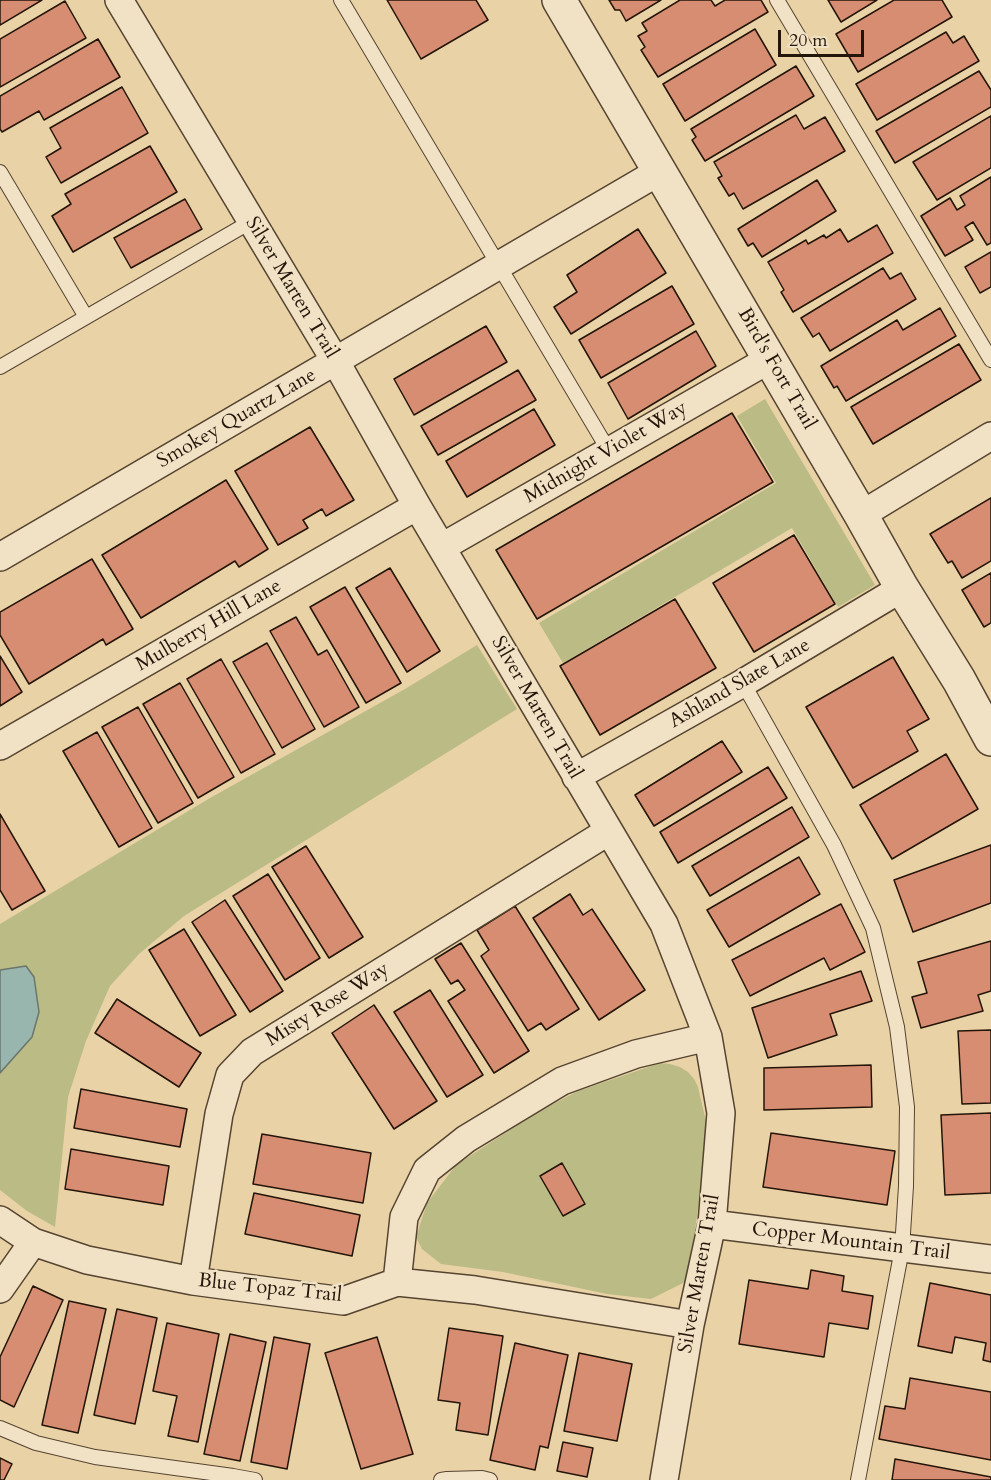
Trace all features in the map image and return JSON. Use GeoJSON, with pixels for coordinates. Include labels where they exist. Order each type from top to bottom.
{"type":"FeatureCollection","features":[{"type":"Feature","properties":{"kind":"street","name":"Silver Marten Trail"},"geometry":{"type":"LineString","coordinates":[[119,0],[336,362],[417,506],[664,924],[708,1037],[721,1113],[712,1224],[690,1325],[664,1480]]}},
{"type":"Feature","properties":{"kind":"street","name":"Bird's Fort Trail"},"geometry":{"type":"LineString","coordinates":[[559,0],[991,739]]}},
{"type":"Feature","properties":{"kind":"street","name":"Smokey Quartz Lane"},"geometry":{"type":"LineString","coordinates":[[3,549],[336,362],[660,171]]}},
{"type":"Feature","properties":{"kind":"street","name":"Midnight Violet Way"},"geometry":{"type":"LineString","coordinates":[[442,547],[770,359]]}},
{"type":"Feature","properties":{"kind":"street"},"geometry":{"type":"LineString","coordinates":[[861,514],[991,436]]}},
{"type":"Feature","properties":{"kind":"street","name":"Mulberry Hill Lane"},"geometry":{"type":"LineString","coordinates":[[0,746],[417,506]]}},
{"type":"Feature","properties":{"kind":"street","name":"Ashland Slate Lane"},"geometry":{"type":"LineString","coordinates":[[576,777],[743,683],[902,588]]}},
{"type":"Feature","properties":{"kind":"street","name":"Misty Rose Way"},"geometry":{"type":"LineString","coordinates":[[193,1281],[219,1114],[230,1075],[252,1052],[609,831]]}},
{"type":"Feature","properties":{"kind":"street"},"geometry":{"type":"LineString","coordinates":[[397,1282],[404,1217],[427,1170],[466,1139],[562,1081],[636,1054],[708,1037]]}},
{"type":"Feature","properties":{"kind":"street","name":"Blue Topaz Trail"},"geometry":{"type":"LineString","coordinates":[[0,1220],[33,1242],[87,1260],[193,1281],[343,1301],[397,1282],[475,1290],[690,1325]]}},
{"type":"Feature","properties":{"kind":"street","name":"Copper Mountain Trail"},"geometry":{"type":"LineString","coordinates":[[712,1224],[991,1259]]}},
{"type":"Feature","properties":{"kind":"street"},"geometry":{"type":"LineString","coordinates":[[0,1288],[33,1242]]}},
{"type":"Feature","properties":{"kind":"lane"},"geometry":{"type":"LineString","coordinates":[[341,0],[609,451]]}},
{"type":"Feature","properties":{"kind":"lane"},"geometry":{"type":"LineString","coordinates":[[777,0],[991,360]]}},
{"type":"Feature","properties":{"kind":"lane"},"geometry":{"type":"LineString","coordinates":[[0,172],[86,317]]}},
{"type":"Feature","properties":{"kind":"lane"},"geometry":{"type":"LineString","coordinates":[[0,367],[252,221]]}},
{"type":"Feature","properties":{"kind":"lane"},"geometry":{"type":"LineString","coordinates":[[743,683],[834,845],[873,928],[897,1027],[907,1107],[902,1249],[858,1480]]}},
{"type":"Feature","properties":{"kind":"lane"},"geometry":{"type":"LineString","coordinates":[[0,1428],[36,1443],[94,1456],[255,1480]]}},
{"type":"Feature","properties":{"kind":"lane"},"geometry":{"type":"LineString","coordinates":[[441,1480],[482,1478],[490,1480]]}},
{"type":"Feature","properties":{"kind":"green space"},"geometry":{"type":"Polygon","coordinates":[[[765,399],[875,585],[838,607],[792,528],[563,663],[539,623],[776,483],[737,416],[765,399]]]}},
{"type":"Feature","properties":{"kind":"green space"},"geometry":{"type":"Polygon","coordinates":[[[477,645],[517,709],[184,916],[139,954],[110,986],[86,1041],[68,1097],[55,1227],[27,1211],[0,1190],[0,924],[210,798],[405,689],[477,645]]]}},
{"type":"Feature","properties":{"kind":"green space"},"geometry":{"type":"Polygon","coordinates":[[[660,1063],[680,1067],[694,1079],[708,1130],[695,1231],[685,1282],[651,1299],[607,1294],[503,1272],[441,1264],[422,1249],[416,1237],[427,1203],[456,1165],[536,1113],[578,1091],[660,1063]]]}},
{"type":"Feature","properties":{"kind":"water"},"geometry":{"type":"Polygon","coordinates":[[[26,966],[34,977],[39,1012],[32,1037],[0,1073],[0,970],[26,966]]]}},
{"type":"Feature","properties":{"kind":"building"},"geometry":{"type":"Polygon","coordinates":[[[0,0],[42,0],[0,25],[0,0]]]}},
{"type":"Feature","properties":{"kind":"building"},"geometry":{"type":"Polygon","coordinates":[[[387,0],[476,0],[488,20],[421,59],[387,0]]]}},
{"type":"Feature","properties":{"kind":"building"},"geometry":{"type":"Polygon","coordinates":[[[609,0],[661,0],[626,21],[620,10],[615,10],[609,0]]]}},
{"type":"Feature","properties":{"kind":"building"},"geometry":{"type":"Polygon","coordinates":[[[680,0],[711,0],[715,6],[725,0],[761,0],[768,12],[658,77],[641,50],[645,47],[638,36],[647,31],[642,23],[680,0]]]}},
{"type":"Feature","properties":{"kind":"building"},"geometry":{"type":"Polygon","coordinates":[[[828,0],[877,0],[841,22],[828,0]]]}},
{"type":"Feature","properties":{"kind":"building"},"geometry":{"type":"Polygon","coordinates":[[[894,0],[942,0],[952,17],[858,72],[836,34],[894,0]]]}},
{"type":"Feature","properties":{"kind":"building"},"geometry":{"type":"Polygon","coordinates":[[[65,1],[86,38],[0,87],[0,39],[65,1]]]}},
{"type":"Feature","properties":{"kind":"building"},"geometry":{"type":"Polygon","coordinates":[[[755,29],[776,65],[685,121],[663,84],[755,29]]]}},
{"type":"Feature","properties":{"kind":"building"},"geometry":{"type":"Polygon","coordinates":[[[946,32],[953,43],[964,36],[979,61],[877,120],[856,84],[946,32]]]}},
{"type":"Feature","properties":{"kind":"building"},"geometry":{"type":"Polygon","coordinates":[[[98,39],[120,77],[44,120],[39,111],[2,132],[0,129],[0,96],[98,39]]]}},
{"type":"Feature","properties":{"kind":"building"},"geometry":{"type":"Polygon","coordinates":[[[796,66],[814,96],[705,161],[692,140],[696,137],[691,129],[796,66]]]}},
{"type":"Feature","properties":{"kind":"building"},"geometry":{"type":"Polygon","coordinates":[[[979,71],[991,90],[991,107],[895,163],[876,131],[979,71]]]}},
{"type":"Feature","properties":{"kind":"building"},"geometry":{"type":"Polygon","coordinates":[[[122,87],[148,133],[61,183],[46,157],[61,148],[50,128],[122,87]]]}},
{"type":"Feature","properties":{"kind":"building"},"geometry":{"type":"Polygon","coordinates":[[[796,115],[804,129],[825,117],[845,151],[743,209],[734,193],[729,196],[718,178],[722,176],[714,162],[796,115]]]}},
{"type":"Feature","properties":{"kind":"building"},"geometry":{"type":"Polygon","coordinates":[[[991,116],[991,168],[937,200],[913,162],[991,116]]]}},
{"type":"Feature","properties":{"kind":"building"},"geometry":{"type":"Polygon","coordinates":[[[150,146],[177,192],[73,252],[52,216],[71,204],[65,194],[150,146]]]}},
{"type":"Feature","properties":{"kind":"building"},"geometry":{"type":"Polygon","coordinates":[[[991,177],[991,243],[987,245],[973,222],[965,227],[973,240],[945,256],[921,216],[950,198],[957,210],[965,205],[960,196],[991,177]]]}},
{"type":"Feature","properties":{"kind":"building"},"geometry":{"type":"Polygon","coordinates":[[[817,180],[836,211],[762,257],[753,243],[748,246],[738,229],[817,180]]]}},
{"type":"Feature","properties":{"kind":"building"},"geometry":{"type":"Polygon","coordinates":[[[185,199],[202,229],[131,268],[114,238],[185,199]]]}},
{"type":"Feature","properties":{"kind":"building"},"geometry":{"type":"Polygon","coordinates":[[[877,225],[893,253],[793,312],[768,262],[806,240],[808,244],[824,235],[826,238],[840,229],[848,242],[877,225]]]}},
{"type":"Feature","properties":{"kind":"building"},"geometry":{"type":"Polygon","coordinates":[[[638,229],[666,273],[571,334],[554,307],[577,292],[567,275],[638,229]]]}},
{"type":"Feature","properties":{"kind":"building"},"geometry":{"type":"Polygon","coordinates":[[[991,252],[991,287],[980,293],[965,267],[991,252]]]}},
{"type":"Feature","properties":{"kind":"building"},"geometry":{"type":"Polygon","coordinates":[[[883,268],[890,279],[901,273],[916,299],[830,351],[819,333],[813,337],[801,318],[883,268]]]}},
{"type":"Feature","properties":{"kind":"building"},"geometry":{"type":"Polygon","coordinates":[[[672,286],[694,324],[601,378],[579,340],[672,286]]]}},
{"type":"Feature","properties":{"kind":"building"},"geometry":{"type":"Polygon","coordinates":[[[940,308],[956,336],[846,401],[837,386],[834,388],[821,366],[897,320],[903,330],[940,308]]]}},
{"type":"Feature","properties":{"kind":"building"},"geometry":{"type":"Polygon","coordinates":[[[486,326],[507,362],[414,415],[394,379],[486,326]]]}},
{"type":"Feature","properties":{"kind":"building"},"geometry":{"type":"Polygon","coordinates":[[[696,331],[716,366],[628,419],[608,383],[696,331]]]}},
{"type":"Feature","properties":{"kind":"building"},"geometry":{"type":"Polygon","coordinates":[[[959,344],[981,380],[873,444],[851,407],[959,344]]]}},
{"type":"Feature","properties":{"kind":"building"},"geometry":{"type":"Polygon","coordinates":[[[518,370],[536,400],[438,455],[421,426],[518,370]]]}},
{"type":"Feature","properties":{"kind":"building"},"geometry":{"type":"Polygon","coordinates":[[[534,409],[555,445],[467,497],[446,461],[534,409]]]}},
{"type":"Feature","properties":{"kind":"building"},"geometry":{"type":"Polygon","coordinates":[[[732,413],[773,482],[537,619],[496,550],[732,413]]]}},
{"type":"Feature","properties":{"kind":"building"},"geometry":{"type":"Polygon","coordinates":[[[310,427],[354,500],[326,516],[322,509],[303,520],[308,528],[278,545],[235,471],[310,427]]]}},
{"type":"Feature","properties":{"kind":"building"},"geometry":{"type":"Polygon","coordinates":[[[226,480],[268,549],[239,567],[235,561],[141,618],[102,555],[226,480]]]}},
{"type":"Feature","properties":{"kind":"building"},"geometry":{"type":"Polygon","coordinates":[[[991,498],[991,561],[962,578],[952,561],[948,563],[930,534],[991,498]]]}},
{"type":"Feature","properties":{"kind":"building"},"geometry":{"type":"Polygon","coordinates":[[[794,535],[835,604],[754,652],[713,583],[794,535]]]}},
{"type":"Feature","properties":{"kind":"building"},"geometry":{"type":"Polygon","coordinates":[[[92,559],[133,629],[106,645],[103,639],[29,684],[0,635],[0,612],[92,559]]]}},
{"type":"Feature","properties":{"kind":"building"},"geometry":{"type":"Polygon","coordinates":[[[390,568],[440,651],[407,672],[356,588],[390,568]]]}},
{"type":"Feature","properties":{"kind":"building"},"geometry":{"type":"Polygon","coordinates":[[[991,573],[991,623],[984,627],[962,590],[991,573]]]}},
{"type":"Feature","properties":{"kind":"building"},"geometry":{"type":"Polygon","coordinates":[[[345,587],[401,683],[366,703],[310,607],[345,587]]]}},
{"type":"Feature","properties":{"kind":"building"},"geometry":{"type":"Polygon","coordinates":[[[675,599],[716,668],[600,735],[560,666],[675,599]]]}},
{"type":"Feature","properties":{"kind":"building"},"geometry":{"type":"Polygon","coordinates":[[[296,617],[318,655],[327,650],[359,707],[324,727],[270,631],[296,617]]]}},
{"type":"Feature","properties":{"kind":"building"},"geometry":{"type":"Polygon","coordinates":[[[267,643],[315,729],[282,748],[233,662],[267,643]]]}},
{"type":"Feature","properties":{"kind":"building"},"geometry":{"type":"Polygon","coordinates":[[[0,656],[22,692],[0,706],[0,656]]]}},
{"type":"Feature","properties":{"kind":"building"},"geometry":{"type":"Polygon","coordinates":[[[893,657],[929,719],[907,731],[918,751],[853,788],[806,707],[893,657]]]}},
{"type":"Feature","properties":{"kind":"building"},"geometry":{"type":"Polygon","coordinates":[[[221,659],[275,754],[241,773],[187,679],[221,659]]]}},
{"type":"Feature","properties":{"kind":"building"},"geometry":{"type":"Polygon","coordinates":[[[180,683],[234,777],[198,798],[143,704],[180,683]]]}},
{"type":"Feature","properties":{"kind":"building"},"geometry":{"type":"Polygon","coordinates":[[[138,707],[193,803],[158,823],[102,727],[138,707]]]}},
{"type":"Feature","properties":{"kind":"building"},"geometry":{"type":"Polygon","coordinates":[[[97,732],[152,828],[119,847],[63,751],[97,732]]]}},
{"type":"Feature","properties":{"kind":"building"},"geometry":{"type":"Polygon","coordinates":[[[722,741],[742,772],[654,826],[635,795],[722,741]]]}},
{"type":"Feature","properties":{"kind":"building"},"geometry":{"type":"Polygon","coordinates":[[[946,754],[978,809],[892,859],[860,805],[946,754]]]}},
{"type":"Feature","properties":{"kind":"building"},"geometry":{"type":"Polygon","coordinates":[[[768,767],[787,798],[678,863],[660,832],[768,767]]]}},
{"type":"Feature","properties":{"kind":"building"},"geometry":{"type":"Polygon","coordinates":[[[792,807],[809,837],[710,896],[692,866],[792,807]]]}},
{"type":"Feature","properties":{"kind":"building"},"geometry":{"type":"Polygon","coordinates":[[[0,814],[45,891],[12,910],[0,890],[0,814]]]}},
{"type":"Feature","properties":{"kind":"building"},"geometry":{"type":"Polygon","coordinates":[[[991,845],[991,903],[913,932],[894,880],[991,845]]]}},
{"type":"Feature","properties":{"kind":"building"},"geometry":{"type":"Polygon","coordinates":[[[306,846],[363,937],[329,958],[272,867],[306,846]]]}},
{"type":"Feature","properties":{"kind":"building"},"geometry":{"type":"Polygon","coordinates":[[[799,857],[820,894],[729,947],[707,910],[799,857]]]}},
{"type":"Feature","properties":{"kind":"building"},"geometry":{"type":"Polygon","coordinates":[[[268,874],[320,958],[285,980],[233,896],[268,874]]]}},
{"type":"Feature","properties":{"kind":"building"},"geometry":{"type":"Polygon","coordinates":[[[570,894],[583,915],[592,909],[645,990],[599,1020],[533,918],[570,894]]]}},
{"type":"Feature","properties":{"kind":"building"},"geometry":{"type":"Polygon","coordinates":[[[225,900],[283,991],[250,1012],[192,922],[225,900]]]}},
{"type":"Feature","properties":{"kind":"building"},"geometry":{"type":"Polygon","coordinates":[[[841,904],[865,952],[830,970],[824,958],[750,996],[732,960],[841,904]]]}},
{"type":"Feature","properties":{"kind":"building"},"geometry":{"type":"Polygon","coordinates":[[[515,906],[579,1009],[546,1030],[541,1023],[528,1031],[481,956],[489,950],[477,930],[515,906]]]}},
{"type":"Feature","properties":{"kind":"building"},"geometry":{"type":"Polygon","coordinates":[[[184,929],[236,1015],[200,1036],[149,950],[184,929]]]}},
{"type":"Feature","properties":{"kind":"building"},"geometry":{"type":"Polygon","coordinates":[[[991,941],[991,991],[978,995],[983,1011],[921,1028],[912,997],[927,993],[918,962],[991,941]]]}},
{"type":"Feature","properties":{"kind":"building"},"geometry":{"type":"Polygon","coordinates":[[[461,943],[529,1051],[494,1073],[448,1001],[465,990],[458,980],[451,984],[435,959],[461,943]]]}},
{"type":"Feature","properties":{"kind":"building"},"geometry":{"type":"Polygon","coordinates":[[[861,971],[872,1001],[830,1014],[837,1035],[768,1058],[752,1008],[861,971]]]}},
{"type":"Feature","properties":{"kind":"building"},"geometry":{"type":"Polygon","coordinates":[[[430,990],[483,1075],[447,1097],[394,1012],[430,990]]]}},
{"type":"Feature","properties":{"kind":"building"},"geometry":{"type":"Polygon","coordinates":[[[117,999],[201,1053],[179,1087],[95,1033],[117,999]]]}},
{"type":"Feature","properties":{"kind":"building"},"geometry":{"type":"Polygon","coordinates":[[[374,1005],[437,1101],[394,1129],[332,1033],[374,1005]]]}},
{"type":"Feature","properties":{"kind":"building"},"geometry":{"type":"Polygon","coordinates":[[[991,1030],[991,1103],[962,1104],[958,1031],[991,1030]]]}},
{"type":"Feature","properties":{"kind":"building"},"geometry":{"type":"Polygon","coordinates":[[[871,1065],[872,1107],[764,1110],[764,1068],[871,1065]]]}},
{"type":"Feature","properties":{"kind":"building"},"geometry":{"type":"Polygon","coordinates":[[[81,1089],[187,1109],[180,1147],[74,1128],[81,1089]]]}},
{"type":"Feature","properties":{"kind":"building"},"geometry":{"type":"Polygon","coordinates":[[[991,1113],[991,1193],[945,1195],[941,1115],[991,1113]]]}},
{"type":"Feature","properties":{"kind":"building"},"geometry":{"type":"Polygon","coordinates":[[[771,1133],[895,1151],[887,1205],[763,1187],[771,1133]]]}},
{"type":"Feature","properties":{"kind":"building"},"geometry":{"type":"Polygon","coordinates":[[[262,1134],[371,1153],[363,1203],[253,1184],[262,1134]]]}},
{"type":"Feature","properties":{"kind":"building"},"geometry":{"type":"Polygon","coordinates":[[[71,1149],[169,1166],[163,1205],[65,1189],[71,1149]]]}},
{"type":"Feature","properties":{"kind":"building"},"geometry":{"type":"Polygon","coordinates":[[[562,1163],[585,1204],[563,1216],[540,1176],[562,1163]]]}},
{"type":"Feature","properties":{"kind":"building"},"geometry":{"type":"Polygon","coordinates":[[[254,1193],[360,1215],[352,1256],[245,1234],[254,1193]]]}},
{"type":"Feature","properties":{"kind":"building"},"geometry":{"type":"Polygon","coordinates":[[[811,1270],[844,1276],[842,1291],[873,1296],[868,1329],[829,1323],[824,1357],[739,1344],[749,1280],[808,1289],[811,1270]]]}},
{"type":"Feature","properties":{"kind":"building"},"geometry":{"type":"Polygon","coordinates":[[[930,1283],[991,1295],[991,1362],[983,1360],[986,1343],[955,1337],[952,1353],[918,1346],[930,1283]]]}},
{"type":"Feature","properties":{"kind":"building"},"geometry":{"type":"Polygon","coordinates":[[[33,1286],[63,1300],[14,1407],[0,1400],[0,1357],[33,1286]]]}},
{"type":"Feature","properties":{"kind":"building"},"geometry":{"type":"Polygon","coordinates":[[[69,1301],[106,1309],[78,1433],[42,1425],[69,1301]]]}},
{"type":"Feature","properties":{"kind":"building"},"geometry":{"type":"Polygon","coordinates":[[[117,1309],[157,1318],[135,1424],[94,1415],[117,1309]]]}},
{"type":"Feature","properties":{"kind":"building"},"geometry":{"type":"Polygon","coordinates":[[[167,1323],[219,1334],[198,1442],[168,1436],[177,1396],[153,1391],[167,1323]]]}},
{"type":"Feature","properties":{"kind":"building"},"geometry":{"type":"Polygon","coordinates":[[[449,1328],[503,1336],[488,1435],[456,1430],[460,1403],[438,1400],[449,1328]]]}},
{"type":"Feature","properties":{"kind":"building"},"geometry":{"type":"Polygon","coordinates":[[[230,1334],[266,1342],[240,1461],[204,1454],[230,1334]]]}},
{"type":"Feature","properties":{"kind":"building"},"geometry":{"type":"Polygon","coordinates":[[[274,1337],[310,1344],[287,1469],[251,1462],[274,1337]]]}},
{"type":"Feature","properties":{"kind":"building"},"geometry":{"type":"Polygon","coordinates":[[[377,1337],[413,1454],[361,1469],[325,1353],[377,1337]]]}},
{"type":"Feature","properties":{"kind":"building"},"geometry":{"type":"Polygon","coordinates":[[[515,1343],[568,1355],[548,1448],[540,1446],[535,1470],[490,1460],[515,1343]]]}},
{"type":"Feature","properties":{"kind":"building"},"geometry":{"type":"Polygon","coordinates":[[[579,1353],[632,1364],[617,1441],[564,1431],[579,1353]]]}},
{"type":"Feature","properties":{"kind":"building"},"geometry":{"type":"Polygon","coordinates":[[[910,1378],[991,1392],[991,1460],[879,1439],[885,1406],[905,1409],[910,1378]]]}},
{"type":"Feature","properties":{"kind":"building"},"geometry":{"type":"Polygon","coordinates":[[[563,1442],[593,1448],[587,1477],[557,1471],[563,1442]]]}},
{"type":"Feature","properties":{"kind":"building"},"geometry":{"type":"Polygon","coordinates":[[[0,1458],[12,1464],[4,1480],[0,1480],[0,1458]]]}},
{"type":"Feature","properties":{"kind":"building"},"geometry":{"type":"Polygon","coordinates":[[[895,1459],[991,1477],[991,1480],[892,1480],[895,1459]]]}}]}
